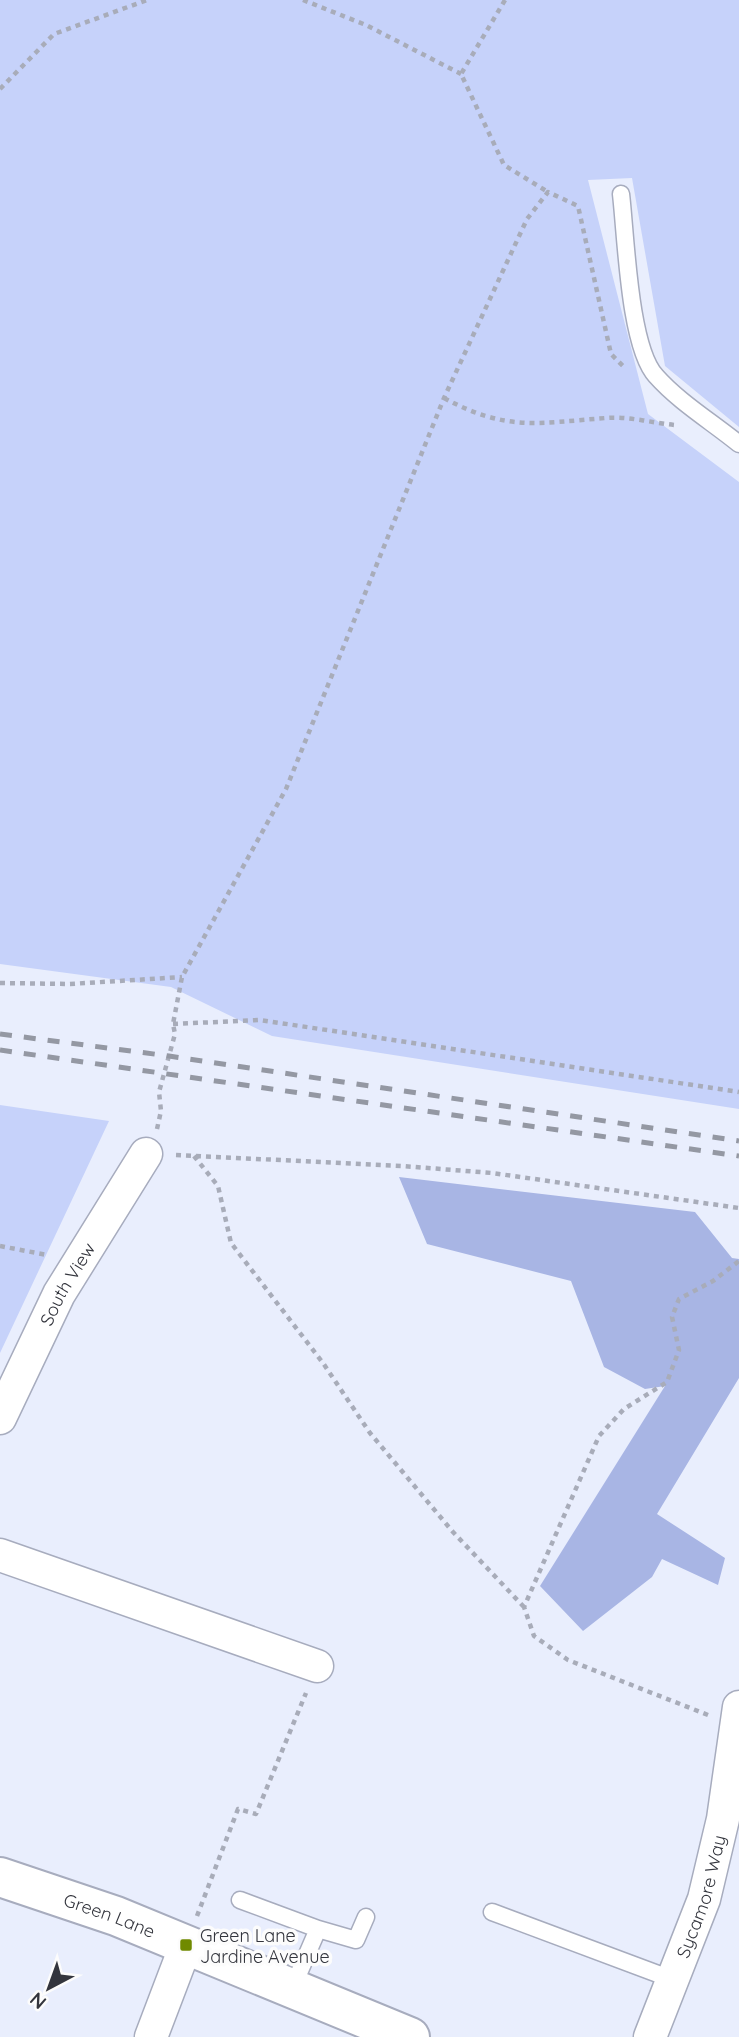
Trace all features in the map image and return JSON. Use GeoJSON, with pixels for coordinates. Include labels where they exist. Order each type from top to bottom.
{"type":"FeatureCollection","features":[{"type":"Feature","properties":{"kind":"main road","name":"Green Lane"},"geometry":{"type":"LineString","coordinates":[[0,1878],[116,1916],[410,2037]]}},
{"type":"Feature","properties":{"kind":"street","name":"South View"},"geometry":{"type":"LineString","coordinates":[[0,1418],[59,1294],[146,1154]]}},
{"type":"Feature","properties":{"kind":"street"},"geometry":{"type":"LineString","coordinates":[[0,1555],[317,1666]]}},
{"type":"Feature","properties":{"kind":"street","name":"Sycamore Way"},"geometry":{"type":"LineString","coordinates":[[650,2037],[704,1899],[734,1778],[737,1716]]}},
{"type":"Feature","properties":{"kind":"street"},"geometry":{"type":"LineString","coordinates":[[151,2037],[186,1945]]}},
{"type":"Feature","properties":{"kind":"lane"},"geometry":{"type":"LineString","coordinates":[[621,194],[635,318],[645,360],[656,376],[739,444]]}},
{"type":"Feature","properties":{"kind":"lane"},"geometry":{"type":"LineString","coordinates":[[240,1900],[356,1940],[366,1917]]}},
{"type":"Feature","properties":{"kind":"lane"},"geometry":{"type":"LineString","coordinates":[[492,1912],[674,1980]]}},
{"type":"Feature","properties":{"kind":"lane"},"geometry":{"type":"LineString","coordinates":[[292,1989],[318,1929]]}},
{"type":"Feature","properties":{"kind":"path"},"geometry":{"type":"LineString","coordinates":[[0,89],[54,34],[147,0]]}},
{"type":"Feature","properties":{"kind":"path"},"geometry":{"type":"LineString","coordinates":[[303,0],[366,25],[461,74],[504,165],[548,192],[578,206],[611,354],[628,371]]}},
{"type":"Feature","properties":{"kind":"path"},"geometry":{"type":"LineString","coordinates":[[461,74],[505,0]]}},
{"type":"Feature","properties":{"kind":"path"},"geometry":{"type":"LineString","coordinates":[[548,192],[527,219],[444,398],[286,789],[182,977],[173,1024],[175,1034],[159,1092],[161,1111],[155,1136],[146,1154],[492,1173],[739,1208]]}},
{"type":"Feature","properties":{"kind":"path"},"geometry":{"type":"LineString","coordinates":[[444,398],[475,415],[508,423],[579,422],[608,418],[684,426],[670,415]]}},
{"type":"Feature","properties":{"kind":"path"},"geometry":{"type":"LineString","coordinates":[[0,983],[70,984],[182,977]]}},
{"type":"Feature","properties":{"kind":"path"},"geometry":{"type":"LineString","coordinates":[[173,1024],[260,1020],[739,1092]]}},
{"type":"Feature","properties":{"kind":"path"},"geometry":{"type":"LineString","coordinates":[[194,1156],[218,1186],[231,1243],[323,1363],[370,1433],[453,1532],[524,1607],[534,1636],[568,1660],[737,1716]]}},
{"type":"Feature","properties":{"kind":"path"},"geometry":{"type":"LineString","coordinates":[[0,1246],[80,1260]]}},
{"type":"Feature","properties":{"kind":"path"},"geometry":{"type":"LineString","coordinates":[[524,1607],[599,1436],[624,1409],[667,1382],[679,1350],[673,1317],[679,1299],[713,1281],[739,1261]]}},
{"type":"Feature","properties":{"kind":"path"},"geometry":{"type":"LineString","coordinates":[[186,1945],[238,1809],[256,1814],[317,1666]]}},
{"type":"Feature","properties":{"kind":"shaded area"},"geometry":{"type":"Polygon","coordinates":[[[0,0],[739,0],[739,427],[665,366],[632,178],[588,180],[648,414],[739,482],[739,1109],[272,1036],[171,987],[0,964],[0,0]]]}},
{"type":"Feature","properties":{"kind":"shaded area"},"geometry":{"type":"Polygon","coordinates":[[[0,1105],[109,1121],[0,1353],[0,1105]]]}},
{"type":"Feature","properties":{"kind":"shaded area"},"geometry":{"type":"Polygon","coordinates":[[[399,1177],[695,1212],[732,1258],[739,1259],[739,1378],[657,1514],[725,1558],[718,1585],[662,1559],[652,1577],[583,1631],[540,1586],[665,1386],[645,1389],[604,1367],[571,1281],[427,1244],[399,1177]]]}},
{"type":"Feature","properties":{"kind":"railway"},"geometry":{"type":"LineString","coordinates":[[0,1034],[169,1056],[739,1141]]}},
{"type":"Feature","properties":{"kind":"railway"},"geometry":{"type":"LineString","coordinates":[[0,1050],[739,1156]]}},
{"type":"Feature","properties":{"kind":"place","name":"Green Lane Jardine Avenue"},"geometry":{"type":"Point","coordinates":[186,1945]}}]}
